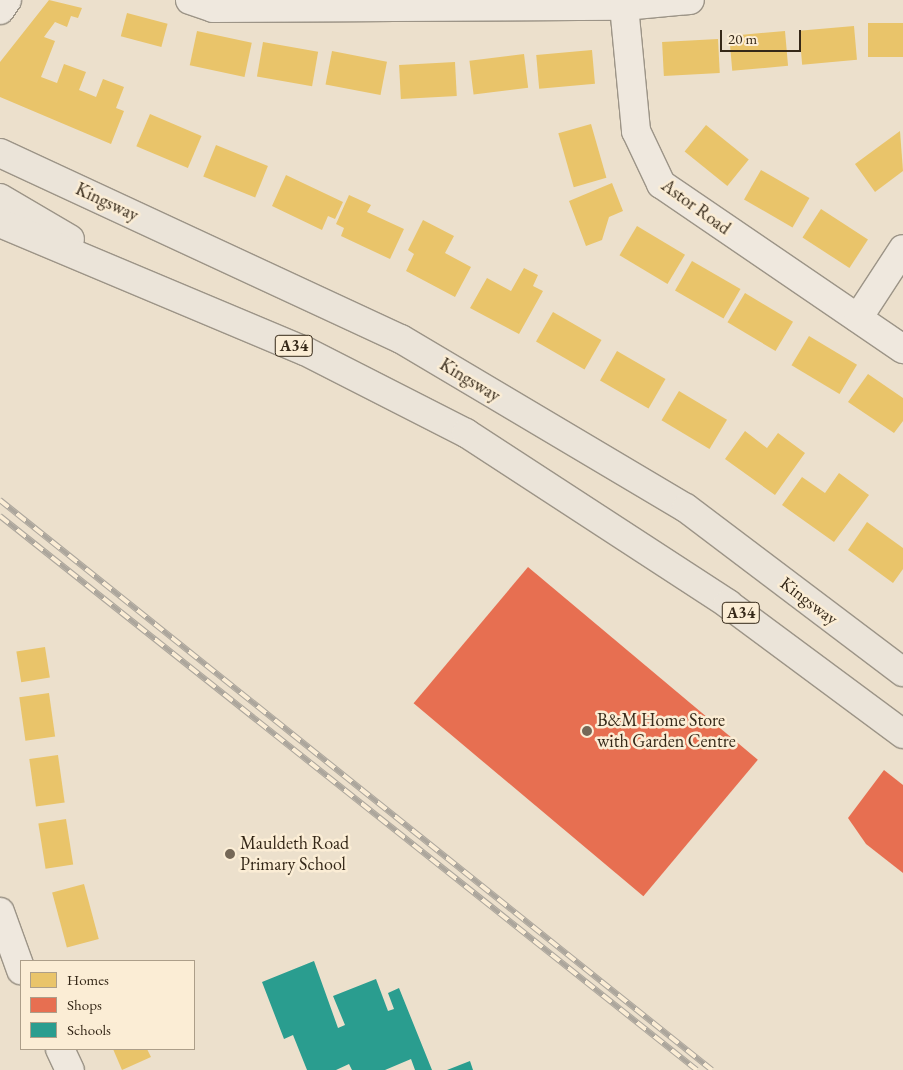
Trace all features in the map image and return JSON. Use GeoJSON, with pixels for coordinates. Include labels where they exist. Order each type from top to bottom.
{"type":"FeatureCollection","features":[{"type":"Feature","properties":{"kind":"highway","name":"Kingsway"},"geometry":{"type":"LineString","coordinates":[[0,153],[400,339],[686,508],[903,672]]}},
{"type":"Feature","properties":{"kind":"highway","name":"A34"},"geometry":{"type":"LineString","coordinates":[[0,198],[38,217],[114,270]]}},
{"type":"Feature","properties":{"kind":"highway","name":"A34"},"geometry":{"type":"LineString","coordinates":[[0,223],[305,351],[466,433],[728,604],[903,734]]}},
{"type":"Feature","properties":{"kind":"street"},"geometry":{"type":"LineString","coordinates":[[0,10],[7,0]]}},
{"type":"Feature","properties":{"kind":"street"},"geometry":{"type":"LineString","coordinates":[[190,0],[214,8],[624,6],[690,0]]}},
{"type":"Feature","properties":{"kind":"street","name":"Astor Road"},"geometry":{"type":"LineString","coordinates":[[624,6],[636,131],[661,184],[903,349]]}},
{"type":"Feature","properties":{"kind":"street"},"geometry":{"type":"LineString","coordinates":[[858,318],[903,249]]}},
{"type":"Feature","properties":{"kind":"street"},"geometry":{"type":"LineString","coordinates":[[0,912],[5,957],[20,969]]}},
{"type":"Feature","properties":{"kind":"street"},"geometry":{"type":"LineString","coordinates":[[60,1050],[70,1070]]}},
{"type":"Feature","properties":{"kind":"building: Homes"},"geometry":{"type":"Polygon","coordinates":[[[49,0],[82,8],[78,18],[71,16],[67,27],[55,22],[44,37],[55,41],[41,77],[57,83],[64,64],[86,72],[79,90],[96,97],[103,79],[124,87],[116,108],[124,111],[111,144],[0,97],[0,62],[49,0]]]}},
{"type":"Feature","properties":{"kind":"building: Homes"},"geometry":{"type":"Polygon","coordinates":[[[127,13],[168,24],[161,47],[121,36],[127,13]]]}},
{"type":"Feature","properties":{"kind":"building: Homes"},"geometry":{"type":"Polygon","coordinates":[[[868,23],[903,23],[903,57],[868,57],[868,23]]]}},
{"type":"Feature","properties":{"kind":"building: Homes"},"geometry":{"type":"Polygon","coordinates":[[[854,26],[857,60],[802,65],[799,31],[854,26]]]}},
{"type":"Feature","properties":{"kind":"building: Homes"},"geometry":{"type":"Polygon","coordinates":[[[197,31],[252,43],[244,77],[190,65],[197,31]]]}},
{"type":"Feature","properties":{"kind":"building: Homes"},"geometry":{"type":"Polygon","coordinates":[[[785,31],[788,66],[732,71],[729,36],[785,31]]]}},
{"type":"Feature","properties":{"kind":"building: Homes"},"geometry":{"type":"Polygon","coordinates":[[[718,39],[720,73],[664,76],[662,42],[718,39]]]}},
{"type":"Feature","properties":{"kind":"building: Homes"},"geometry":{"type":"Polygon","coordinates":[[[263,42],[318,52],[312,86],[257,76],[263,42]]]}},
{"type":"Feature","properties":{"kind":"building: Homes"},"geometry":{"type":"Polygon","coordinates":[[[592,50],[595,84],[539,89],[536,55],[592,50]]]}},
{"type":"Feature","properties":{"kind":"building: Homes"},"geometry":{"type":"Polygon","coordinates":[[[332,51],[387,62],[380,95],[326,84],[332,51]]]}},
{"type":"Feature","properties":{"kind":"building: Homes"},"geometry":{"type":"Polygon","coordinates":[[[524,54],[528,88],[474,94],[469,61],[524,54]]]}},
{"type":"Feature","properties":{"kind":"building: Homes"},"geometry":{"type":"Polygon","coordinates":[[[455,62],[457,96],[401,99],[399,65],[455,62]]]}},
{"type":"Feature","properties":{"kind":"building: Homes"},"geometry":{"type":"Polygon","coordinates":[[[150,114],[202,136],[188,168],[136,146],[150,114]]]}},
{"type":"Feature","properties":{"kind":"building: Homes"},"geometry":{"type":"Polygon","coordinates":[[[591,124],[606,178],[574,187],[558,133],[591,124]]]}},
{"type":"Feature","properties":{"kind":"building: Homes"},"geometry":{"type":"Polygon","coordinates":[[[706,125],[749,160],[727,186],[685,151],[706,125]]]}},
{"type":"Feature","properties":{"kind":"building: Homes"},"geometry":{"type":"Polygon","coordinates":[[[900,131],[903,171],[875,192],[855,164],[900,131]]]}},
{"type":"Feature","properties":{"kind":"building: Homes"},"geometry":{"type":"Polygon","coordinates":[[[216,145],[268,166],[255,198],[203,177],[216,145]]]}},
{"type":"Feature","properties":{"kind":"building: Homes"},"geometry":{"type":"Polygon","coordinates":[[[761,170],[809,198],[792,227],[744,199],[761,170]]]}},
{"type":"Feature","properties":{"kind":"building: Homes"},"geometry":{"type":"Polygon","coordinates":[[[286,175],[343,202],[335,219],[328,216],[322,230],[272,206],[286,175]]]}},
{"type":"Feature","properties":{"kind":"building: Homes"},"geometry":{"type":"Polygon","coordinates":[[[612,183],[623,211],[609,217],[602,240],[586,246],[569,201],[612,183]]]}},
{"type":"Feature","properties":{"kind":"building: Homes"},"geometry":{"type":"Polygon","coordinates":[[[349,195],[371,205],[367,212],[404,229],[390,259],[341,236],[344,228],[336,224],[349,195]]]}},
{"type":"Feature","properties":{"kind":"building: Homes"},"geometry":{"type":"Polygon","coordinates":[[[821,209],[868,239],[849,268],[802,238],[821,209]]]}},
{"type":"Feature","properties":{"kind":"building: Homes"},"geometry":{"type":"Polygon","coordinates":[[[423,220],[454,236],[445,253],[471,267],[455,297],[406,271],[414,254],[408,250],[423,220]]]}},
{"type":"Feature","properties":{"kind":"building: Homes"},"geometry":{"type":"Polygon","coordinates":[[[637,226],[685,255],[667,284],[619,255],[637,226]]]}},
{"type":"Feature","properties":{"kind":"building: Homes"},"geometry":{"type":"Polygon","coordinates":[[[692,261],[740,289],[723,318],[675,290],[692,261]]]}},
{"type":"Feature","properties":{"kind":"building: Homes"},"geometry":{"type":"Polygon","coordinates":[[[524,268],[538,275],[533,286],[543,291],[519,334],[470,308],[487,278],[511,291],[524,268]]]}},
{"type":"Feature","properties":{"kind":"building: Homes"},"geometry":{"type":"Polygon","coordinates":[[[745,293],[793,322],[775,351],[727,322],[745,293]]]}},
{"type":"Feature","properties":{"kind":"building: Homes"},"geometry":{"type":"Polygon","coordinates":[[[553,312],[601,340],[584,369],[536,341],[553,312]]]}},
{"type":"Feature","properties":{"kind":"building: Homes"},"geometry":{"type":"Polygon","coordinates":[[[809,336],[857,365],[839,394],[791,365],[809,336]]]}},
{"type":"Feature","properties":{"kind":"building: Homes"},"geometry":{"type":"Polygon","coordinates":[[[617,351],[665,379],[648,408],[600,380],[617,351]]]}},
{"type":"Feature","properties":{"kind":"building: Homes"},"geometry":{"type":"Polygon","coordinates":[[[868,374],[903,398],[903,421],[894,433],[848,402],[868,374]]]}},
{"type":"Feature","properties":{"kind":"building: Homes"},"geometry":{"type":"Polygon","coordinates":[[[679,391],[727,420],[709,449],[661,420],[679,391]]]}},
{"type":"Feature","properties":{"kind":"building: Homes"},"geometry":{"type":"Polygon","coordinates":[[[745,431],[767,448],[778,433],[805,453],[775,495],[725,459],[745,431]]]}},
{"type":"Feature","properties":{"kind":"building: Homes"},"geometry":{"type":"Polygon","coordinates":[[[839,473],[869,495],[834,542],[782,505],[802,477],[825,493],[839,473]]]}},
{"type":"Feature","properties":{"kind":"building: Homes"},"geometry":{"type":"Polygon","coordinates":[[[867,522],[903,548],[903,569],[893,583],[848,550],[867,522]]]}},
{"type":"Feature","properties":{"kind":"building: Homes"},"geometry":{"type":"Polygon","coordinates":[[[45,647],[50,678],[21,682],[16,652],[45,647]]]}},
{"type":"Feature","properties":{"kind":"building: Homes"},"geometry":{"type":"Polygon","coordinates":[[[49,693],[55,737],[25,741],[19,697],[49,693]]]}},
{"type":"Feature","properties":{"kind":"building: Homes"},"geometry":{"type":"Polygon","coordinates":[[[58,755],[65,803],[36,807],[29,759],[58,755]]]}},
{"type":"Feature","properties":{"kind":"building: Homes"},"geometry":{"type":"Polygon","coordinates":[[[66,819],[73,864],[46,869],[38,823],[66,819]]]}},
{"type":"Feature","properties":{"kind":"building: Homes"},"geometry":{"type":"Polygon","coordinates":[[[84,884],[99,939],[67,948],[52,893],[84,884]]]}},
{"type":"Feature","properties":{"kind":"building: Homes"},"geometry":{"type":"Polygon","coordinates":[[[113,1050],[148,1050],[151,1057],[122,1070],[113,1050]]]}},
{"type":"Feature","properties":{"kind":"building: Shops","name":"B&M Home Store with Garden Centre"},"geometry":{"type":"Polygon","coordinates":[[[528,567],[758,760],[643,896],[414,703],[528,567]]]}},
{"type":"Feature","properties":{"kind":"building: Shops"},"geometry":{"type":"Polygon","coordinates":[[[884,770],[903,785],[903,873],[866,844],[848,818],[884,770]]]}},
{"type":"Feature","properties":{"kind":"building: Schools"},"geometry":{"type":"Polygon","coordinates":[[[314,961],[338,1028],[345,1025],[333,996],[376,979],[388,1011],[394,1009],[388,993],[399,988],[432,1070],[415,1070],[411,1059],[385,1070],[352,1070],[349,1064],[336,1070],[307,1070],[293,1035],[284,1039],[262,982],[314,961]]]}},
{"type":"Feature","properties":{"kind":"building: Schools"},"geometry":{"type":"Polygon","coordinates":[[[470,1061],[473,1070],[447,1070],[470,1061]]]}},
{"type":"Feature","properties":{"kind":"railway"},"geometry":{"type":"LineString","coordinates":[[0,500],[712,1070]]}},
{"type":"Feature","properties":{"kind":"railway"},"geometry":{"type":"LineString","coordinates":[[0,516],[697,1070]]}},
{"type":"Feature","properties":{"kind":"place","name":"B&M Home Store with Garden Centre"},"geometry":{"type":"Point","coordinates":[587,731]}},
{"type":"Feature","properties":{"kind":"place","name":"Mauldeth Road Primary School"},"geometry":{"type":"Point","coordinates":[230,854]}}]}
